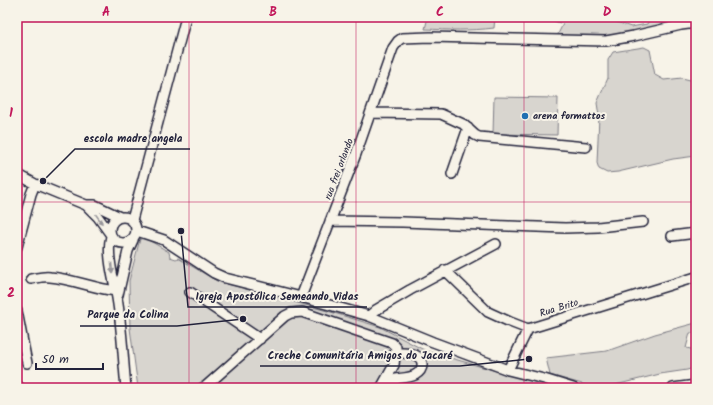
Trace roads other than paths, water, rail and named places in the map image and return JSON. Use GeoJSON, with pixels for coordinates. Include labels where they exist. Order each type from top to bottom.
{"type":"FeatureCollection","features":[{"type":"Feature","properties":{"kind":"street"},"geometry":{"type":"LineString","coordinates":[[126,388],[116,295],[112,274],[110,229],[115,220],[126,218],[135,207],[186,17]]}},
{"type":"Feature","properties":{"kind":"street","name":"rua frei orlando"},"geometry":{"type":"LineString","coordinates":[[301,297],[371,112],[393,48],[402,38],[474,37],[606,41],[696,23]]}},
{"type":"Feature","properties":{"kind":"street"},"geometry":{"type":"LineString","coordinates":[[371,112],[441,114],[463,124],[474,135],[486,138],[586,147]]}},
{"type":"Feature","properties":{"kind":"street"},"geometry":{"type":"LineString","coordinates":[[452,174],[468,128]]}},
{"type":"Feature","properties":{"kind":"street"},"geometry":{"type":"LineString","coordinates":[[17,174],[35,184],[86,205],[95,206],[126,218],[135,224],[137,231],[136,236],[128,251],[116,295]]}},
{"type":"Feature","properties":{"kind":"street"},"geometry":{"type":"LineString","coordinates":[[17,248],[35,184]]}},
{"type":"Feature","properties":{"kind":"street"},"geometry":{"type":"LineString","coordinates":[[86,205],[98,217],[115,241],[121,244],[133,240]]}},
{"type":"Feature","properties":{"kind":"street"},"geometry":{"type":"LineString","coordinates":[[330,221],[565,228],[598,227],[643,222]]}},
{"type":"Feature","properties":{"kind":"street"},"geometry":{"type":"LineString","coordinates":[[137,231],[164,240],[214,273],[225,278],[369,316],[508,370],[573,388]]}},
{"type":"Feature","properties":{"kind":"street"},"geometry":{"type":"LineString","coordinates":[[672,236],[696,232]]}},
{"type":"Feature","properties":{"kind":"street"},"geometry":{"type":"LineString","coordinates":[[369,316],[376,310],[445,270],[496,244]]}},
{"type":"Feature","properties":{"kind":"street"},"geometry":{"type":"LineString","coordinates":[[445,270],[488,312],[528,328],[508,370]]}},
{"type":"Feature","properties":{"kind":"street"},"geometry":{"type":"LineString","coordinates":[[31,279],[48,277],[68,280],[116,295]]}},
{"type":"Feature","properties":{"kind":"street","name":"Rua Brito"},"geometry":{"type":"LineString","coordinates":[[528,328],[696,277]]}},
{"type":"Feature","properties":{"kind":"street"},"geometry":{"type":"LineString","coordinates":[[190,292],[260,339]]}},
{"type":"Feature","properties":{"kind":"street"},"geometry":{"type":"LineString","coordinates":[[17,311],[27,363]]}},
{"type":"Feature","properties":{"kind":"street"},"geometry":{"type":"LineString","coordinates":[[205,387],[285,316],[291,313],[302,312],[392,343],[396,347],[394,365],[396,384]]}},
{"type":"Feature","properties":{"kind":"street"},"geometry":{"type":"LineString","coordinates":[[391,388],[409,377],[416,375],[421,370],[422,365],[422,360],[417,355],[396,353]]}},
{"type":"Feature","properties":{"kind":"street"},"geometry":{"type":"LineString","coordinates":[[381,388],[394,365]]}},
{"type":"Feature","properties":{"kind":"street"},"geometry":{"type":"LineString","coordinates":[[673,388],[696,385]]}},
{"type":"Feature","properties":{"kind":"place","name":"arena formattos"},"geometry":{"type":"Point","coordinates":[525,116]}},
{"type":"Feature","properties":{"kind":"place","name":"escola madre angela"},"geometry":{"type":"Point","coordinates":[43,181]}},
{"type":"Feature","properties":{"kind":"place","name":"Igreja Apostólica Semeando Vidas"},"geometry":{"type":"Point","coordinates":[181,231]}},
{"type":"Feature","properties":{"kind":"place","name":"Parque da Colina"},"geometry":{"type":"Point","coordinates":[243,319]}},
{"type":"Feature","properties":{"kind":"place","name":"Creche Comunitária Amigos do Jacaré"},"geometry":{"type":"Point","coordinates":[529,359]}}]}
